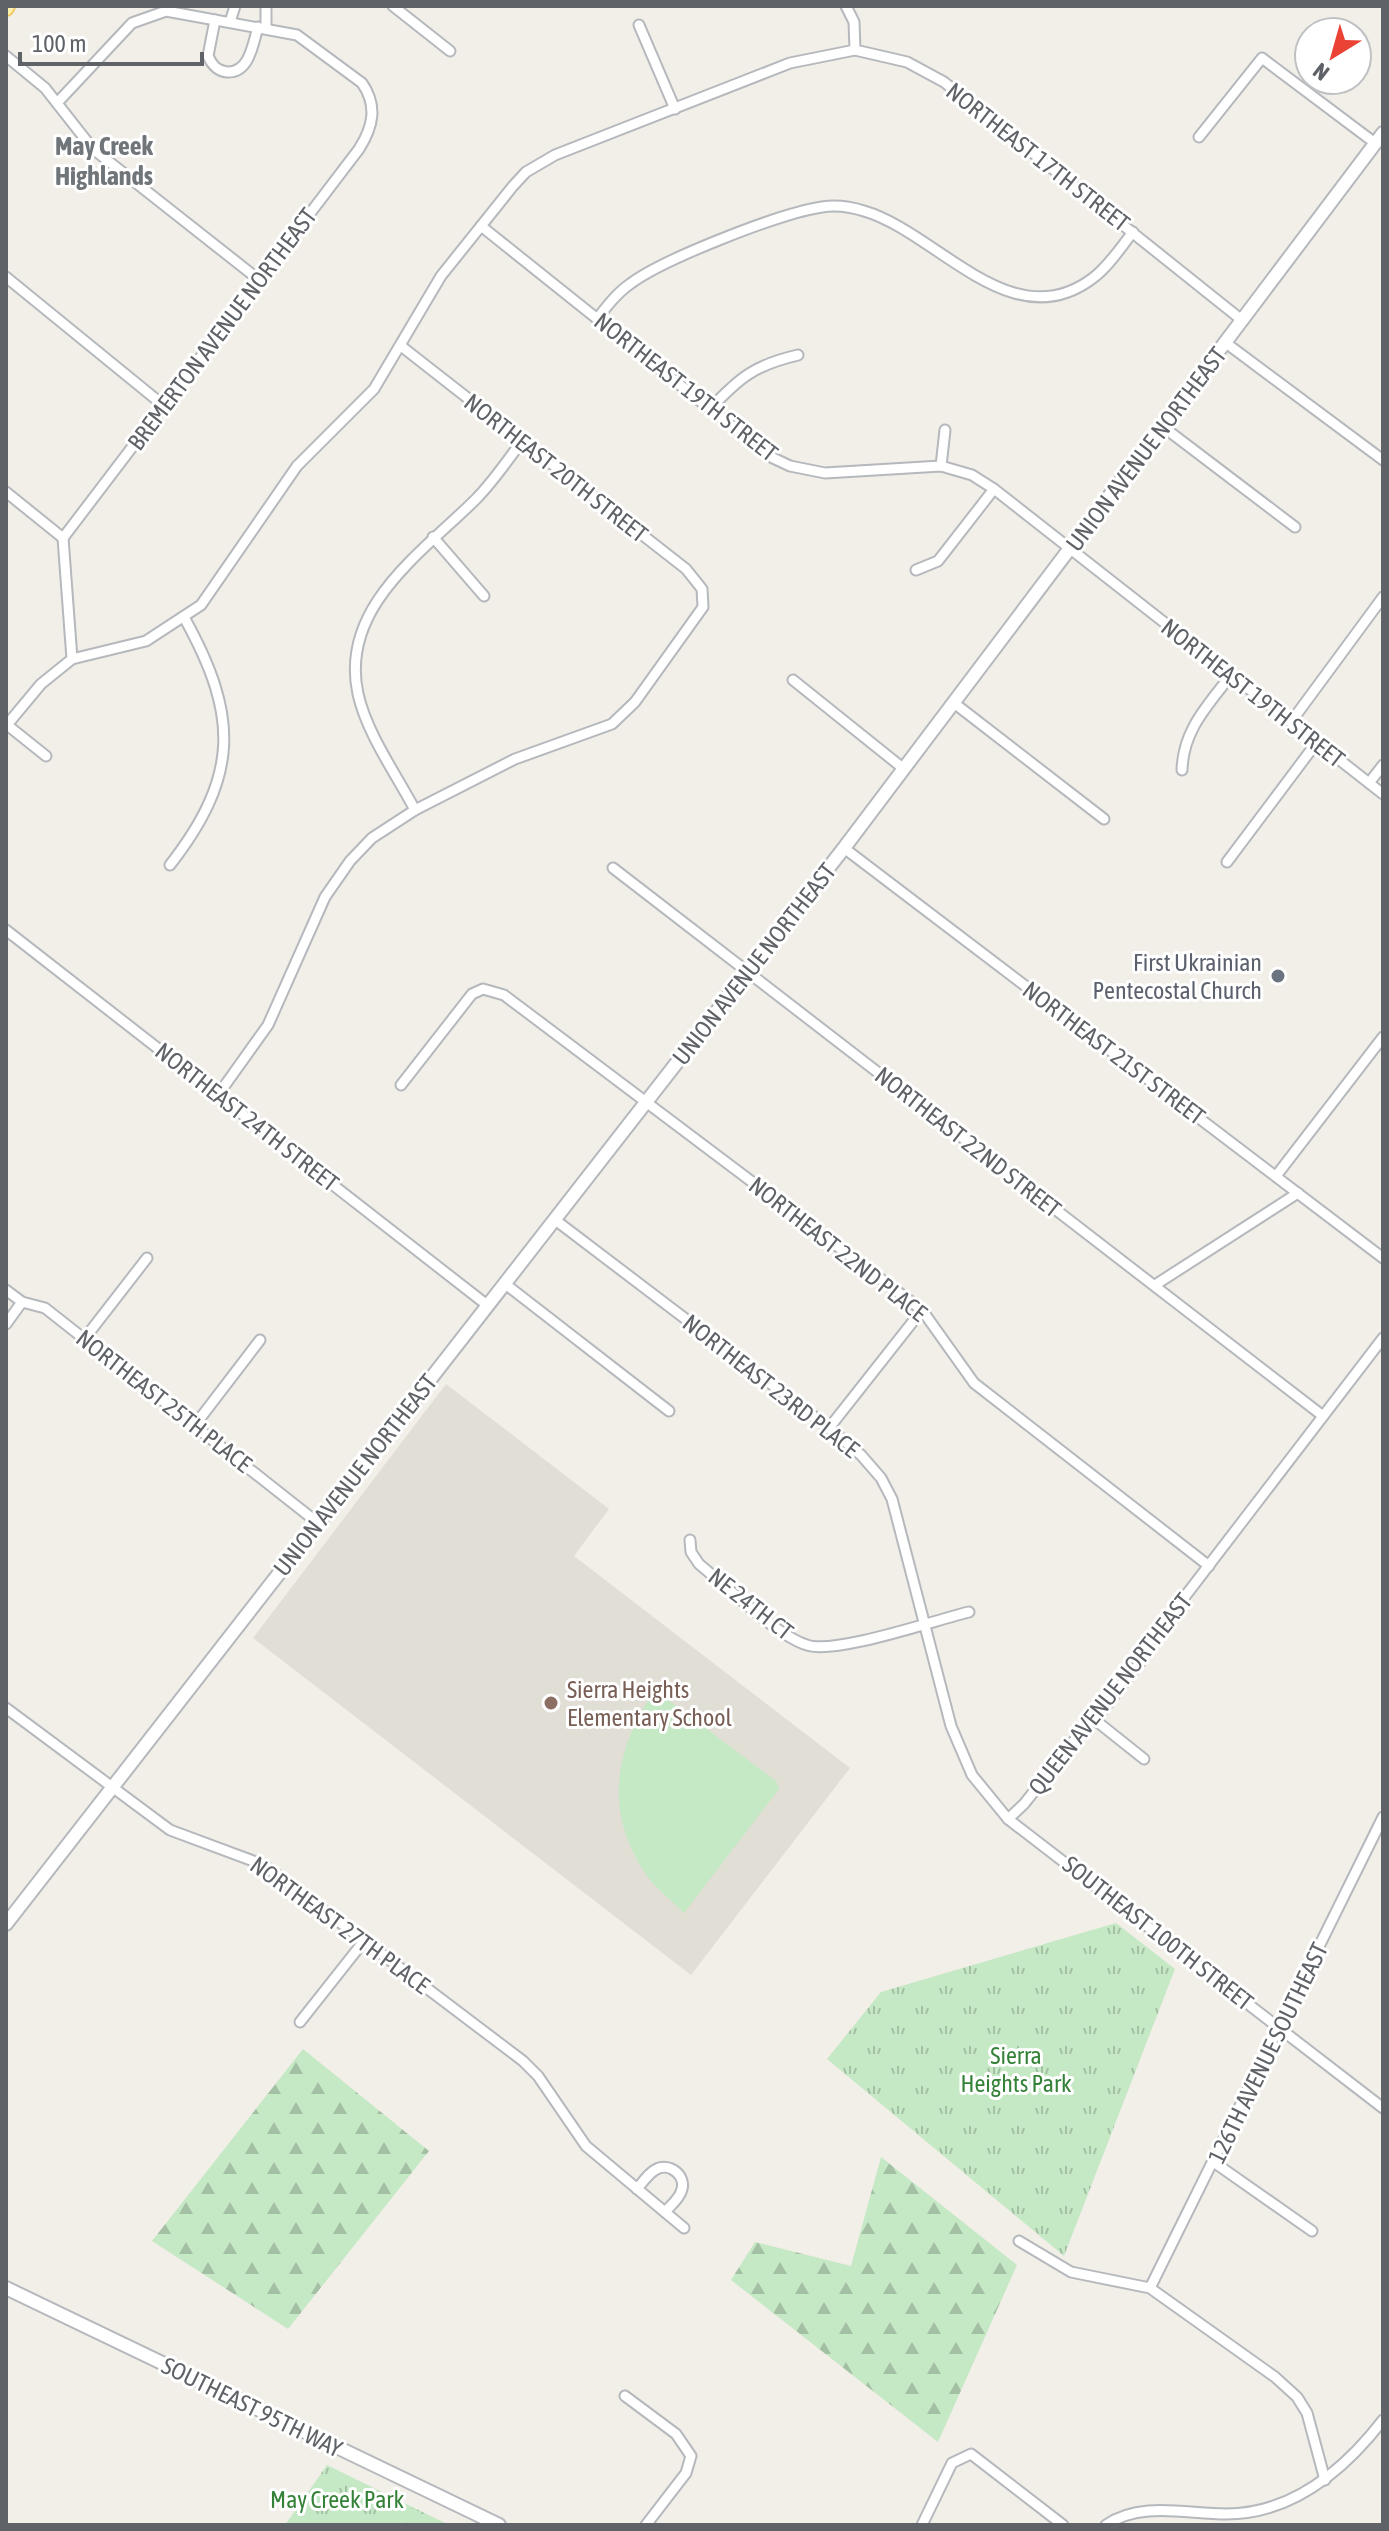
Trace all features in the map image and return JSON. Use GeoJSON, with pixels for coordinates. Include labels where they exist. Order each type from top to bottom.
{"type":"FeatureCollection","features":[{"type":"Feature","properties":{"kind":"street"},"geometry":{"type":"LineString","coordinates":[[230,22],[235,6]]}},
{"type":"Feature","properties":{"kind":"street"},"geometry":{"type":"LineString","coordinates":[[215,20],[208,56],[214,67],[225,72],[238,70],[247,62],[262,27],[266,6]]}},
{"type":"Feature","properties":{"kind":"street"},"geometry":{"type":"LineString","coordinates":[[393,6],[450,51]]}},
{"type":"Feature","properties":{"kind":"street"},"geometry":{"type":"LineString","coordinates":[[46,756],[6,725],[41,684],[72,659],[146,641],[185,619],[214,589],[297,466],[374,389],[441,276],[513,186],[541,162],[790,63],[855,50],[854,22],[846,6]]}},
{"type":"Feature","properties":{"kind":"street"},"geometry":{"type":"LineString","coordinates":[[57,103],[123,31],[142,17],[166,11],[262,27]]}},
{"type":"Feature","properties":{"kind":"street"},"geometry":{"type":"LineString","coordinates":[[639,25],[675,109]]}},
{"type":"Feature","properties":{"kind":"street","name":"BREMERTON AVENUE NORTHEAST"},"geometry":{"type":"LineString","coordinates":[[63,538],[359,149],[373,117],[369,92],[362,83],[309,42],[262,27]]}},
{"type":"Feature","properties":{"kind":"street","name":"NORTHEAST 17TH STREET"},"geometry":{"type":"LineString","coordinates":[[855,50],[907,62],[944,82],[1243,321]]}},
{"type":"Feature","properties":{"kind":"street"},"geometry":{"type":"LineString","coordinates":[[6,56],[35,78],[93,149],[258,279]]}},
{"type":"Feature","properties":{"kind":"street"},"geometry":{"type":"LineString","coordinates":[[1199,137],[1262,58],[1379,138]]}},
{"type":"Feature","properties":{"kind":"street","name":"UNION AVENUE NORTHEAST"},"geometry":{"type":"LineString","coordinates":[[6,1924],[844,848],[1379,138]]}},
{"type":"Feature","properties":{"kind":"street"},"geometry":{"type":"LineString","coordinates":[[597,319],[631,283],[661,266],[791,215],[826,206],[874,214],[992,286],[1039,296],[1069,291],[1094,277],[1133,232]]}},
{"type":"Feature","properties":{"kind":"street","name":"NORTHEAST 19TH STREET"},"geometry":{"type":"LineString","coordinates":[[481,226],[773,458],[807,471],[825,473],[941,466],[972,475],[994,489],[1383,794]]}},
{"type":"Feature","properties":{"kind":"street"},"geometry":{"type":"LineString","coordinates":[[6,277],[163,405]]}},
{"type":"Feature","properties":{"kind":"street"},"geometry":{"type":"LineString","coordinates":[[1226,343],[1383,460]]}},
{"type":"Feature","properties":{"kind":"street","name":"NORTHEAST 20TH STREET"},"geometry":{"type":"LineString","coordinates":[[401,346],[686,569],[705,597],[699,617],[635,702],[612,724],[515,759],[415,810]]}},
{"type":"Feature","properties":{"kind":"street"},"geometry":{"type":"LineString","coordinates":[[710,409],[732,385],[757,366],[798,355]]}},
{"type":"Feature","properties":{"kind":"street"},"geometry":{"type":"LineString","coordinates":[[1162,426],[1295,527]]}},
{"type":"Feature","properties":{"kind":"street"},"geometry":{"type":"LineString","coordinates":[[941,466],[945,430]]}},
{"type":"Feature","properties":{"kind":"street"},"geometry":{"type":"LineString","coordinates":[[218,1095],[268,1025],[314,920],[339,875],[372,838],[415,810],[365,715],[358,695],[356,660],[364,626],[390,582],[433,537],[477,498],[522,441]]}},
{"type":"Feature","properties":{"kind":"street"},"geometry":{"type":"LineString","coordinates":[[916,570],[938,561],[994,489]]}},
{"type":"Feature","properties":{"kind":"street"},"geometry":{"type":"LineString","coordinates":[[6,492],[63,538],[72,659]]}},
{"type":"Feature","properties":{"kind":"street"},"geometry":{"type":"LineString","coordinates":[[433,537],[484,596]]}},
{"type":"Feature","properties":{"kind":"street"},"geometry":{"type":"LineString","coordinates":[[1291,722],[1383,597]]}},
{"type":"Feature","properties":{"kind":"street"},"geometry":{"type":"LineString","coordinates":[[170,865],[205,816],[215,793],[224,749],[221,698],[204,652],[185,619]]}},
{"type":"Feature","properties":{"kind":"street"},"geometry":{"type":"LineString","coordinates":[[1182,770],[1185,742],[1191,728],[1231,675]]}},
{"type":"Feature","properties":{"kind":"street"},"geometry":{"type":"LineString","coordinates":[[793,680],[904,769]]}},
{"type":"Feature","properties":{"kind":"street"},"geometry":{"type":"LineString","coordinates":[[954,703],[1104,819]]}},
{"type":"Feature","properties":{"kind":"street"},"geometry":{"type":"LineString","coordinates":[[1227,862],[1317,742]]}},
{"type":"Feature","properties":{"kind":"street"},"geometry":{"type":"LineString","coordinates":[[1369,783],[1383,765]]}},
{"type":"Feature","properties":{"kind":"street","name":"NORTHEAST 21ST STREET"},"geometry":{"type":"LineString","coordinates":[[844,848],[1379,1255]]}},
{"type":"Feature","properties":{"kind":"street","name":"NORTHEAST 22ND STREET"},"geometry":{"type":"LineString","coordinates":[[613,868],[1323,1416]]}},
{"type":"Feature","properties":{"kind":"street","name":"NORTHEAST 24TH STREET"},"geometry":{"type":"LineString","coordinates":[[6,930],[487,1305]]}},
{"type":"Feature","properties":{"kind":"street","name":"NORTHEAST 22ND PLACE"},"geometry":{"type":"LineString","coordinates":[[401,1085],[462,1004],[483,989],[504,995],[646,1103],[677,1122],[922,1310],[974,1383],[1209,1566]]}},
{"type":"Feature","properties":{"kind":"street"},"geometry":{"type":"LineString","coordinates":[[1276,1176],[1383,1037]]}},
{"type":"Feature","properties":{"kind":"street"},"geometry":{"type":"LineString","coordinates":[[1155,1285],[1298,1193]]}},
{"type":"Feature","properties":{"kind":"street","name":"NORTHEAST 23RD PLACE"},"geometry":{"type":"LineString","coordinates":[[554,1219],[829,1428],[861,1455],[881,1478],[892,1499],[951,1726],[963,1757],[987,1797],[1008,1819]]}},
{"type":"Feature","properties":{"kind":"street"},"geometry":{"type":"LineString","coordinates":[[1379,1255],[1383,1243]]}},
{"type":"Feature","properties":{"kind":"street"},"geometry":{"type":"LineString","coordinates":[[85,1338],[147,1258]]}},
{"type":"Feature","properties":{"kind":"street"},"geometry":{"type":"LineString","coordinates":[[504,1283],[669,1411]]}},
{"type":"Feature","properties":{"kind":"street","name":"NORTHEAST 25TH PLACE"},"geometry":{"type":"LineString","coordinates":[[6,1290],[22,1302],[45,1308],[318,1523]]}},
{"type":"Feature","properties":{"kind":"street"},"geometry":{"type":"LineString","coordinates":[[6,1324],[22,1302]]}},
{"type":"Feature","properties":{"kind":"street"},"geometry":{"type":"LineString","coordinates":[[829,1428],[922,1310]]}},
{"type":"Feature","properties":{"kind":"street","name":"QUEEN AVENUE NORTHEAST"},"geometry":{"type":"LineString","coordinates":[[1008,1819],[1085,1727],[1095,1720],[1383,1338]]}},
{"type":"Feature","properties":{"kind":"street"},"geometry":{"type":"LineString","coordinates":[[195,1425],[260,1340]]}},
{"type":"Feature","properties":{"kind":"street","name":"NE 24TH CT"},"geometry":{"type":"LineString","coordinates":[[690,1540],[691,1552],[699,1564],[801,1643],[837,1646],[969,1612]]}},
{"type":"Feature","properties":{"kind":"street","name":"NORTHEAST 27TH PLACE"},"geometry":{"type":"LineString","coordinates":[[6,1708],[170,1830],[264,1865],[532,2068],[586,2146],[684,2228]]}},
{"type":"Feature","properties":{"kind":"street"},"geometry":{"type":"LineString","coordinates":[[1095,1720],[1144,1759]]}},
{"type":"Feature","properties":{"kind":"street","name":"126TH AVENUE SOUTHEAST"},"geometry":{"type":"LineString","coordinates":[[1150,2288],[1215,2163],[1383,1817]]}},
{"type":"Feature","properties":{"kind":"street","name":"SOUTHEAST 100TH STREET"},"geometry":{"type":"LineString","coordinates":[[1008,1819],[1383,2108]]}},
{"type":"Feature","properties":{"kind":"street"},"geometry":{"type":"LineString","coordinates":[[300,2022],[364,1941]]}},
{"type":"Feature","properties":{"kind":"street"},"geometry":{"type":"LineString","coordinates":[[1215,2163],[1312,2231]]}},
{"type":"Feature","properties":{"kind":"street"},"geometry":{"type":"LineString","coordinates":[[637,2189],[655,2170],[665,2167],[676,2171],[682,2181],[681,2192],[665,2212]]}},
{"type":"Feature","properties":{"kind":"street"},"geometry":{"type":"LineString","coordinates":[[1019,2241],[1071,2272],[1150,2288],[1275,2377],[1297,2397],[1307,2413],[1325,2480]]}},
{"type":"Feature","properties":{"kind":"street","name":"SOUTHEAST 95TH WAY"},"geometry":{"type":"LineString","coordinates":[[6,2288],[499,2525]]}},
{"type":"Feature","properties":{"kind":"street"},"geometry":{"type":"LineString","coordinates":[[625,2396],[676,2434],[691,2456],[686,2473],[646,2525]]}},
{"type":"Feature","properties":{"kind":"street"},"geometry":{"type":"LineString","coordinates":[[1106,2525],[1148,2511],[1247,2512],[1283,2502],[1325,2480],[1360,2449],[1383,2420]]}},
{"type":"Feature","properties":{"kind":"street"},"geometry":{"type":"LineString","coordinates":[[922,2525],[952,2463],[965,2455],[979,2457],[1063,2525]]}},
{"type":"Feature","properties":{"kind":"shaded area","name":"Sierra Heights Elementary School"},"geometry":{"type":"Polygon","coordinates":[[[446,1384],[609,1509],[574,1556],[850,1768],[691,1975],[253,1638],[446,1384]]]}},
{"type":"Feature","properties":{"kind":"green space"},"geometry":{"type":"Polygon","coordinates":[[[655,1690],[776,1781],[779,1789],[684,1913],[645,1873],[632,1850],[619,1803],[619,1780],[630,1735],[655,1690]]]}},
{"type":"Feature","properties":{"kind":"green space","name":"Sierra Heights Park"},"geometry":{"type":"Polygon","coordinates":[[[1116,1923],[1175,1969],[1064,2256],[827,2059],[881,1992],[1116,1923]]]}},
{"type":"Feature","properties":{"kind":"green space"},"geometry":{"type":"Polygon","coordinates":[[[303,2049],[429,2151],[288,2329],[152,2241],[303,2049]]]}},
{"type":"Feature","properties":{"kind":"green space"},"geometry":{"type":"Polygon","coordinates":[[[881,2157],[1017,2265],[938,2442],[731,2280],[755,2242],[851,2266],[881,2157]]]}},
{"type":"Feature","properties":{"kind":"green space","name":"May Creek Park"},"geometry":{"type":"Polygon","coordinates":[[[327,2465],[449,2525],[285,2525],[327,2465]]]}},
{"type":"Feature","properties":{"kind":"green space"},"geometry":{"type":"Polygon","coordinates":[[[402,2504],[450,2525],[380,2525],[402,2504]]]}},
{"type":"Feature","properties":{"kind":"place","name":"First Ukrainian Pentecostal Church"},"geometry":{"type":"Point","coordinates":[1278,976]}},
{"type":"Feature","properties":{"kind":"place","name":"Sierra Heights Elementary School"},"geometry":{"type":"Point","coordinates":[551,1703]}},
{"type":"Feature","properties":{"kind":"district","name":"May Creek Highlands"},"geometry":{"type":"Point","coordinates":[104,161]}}]}
